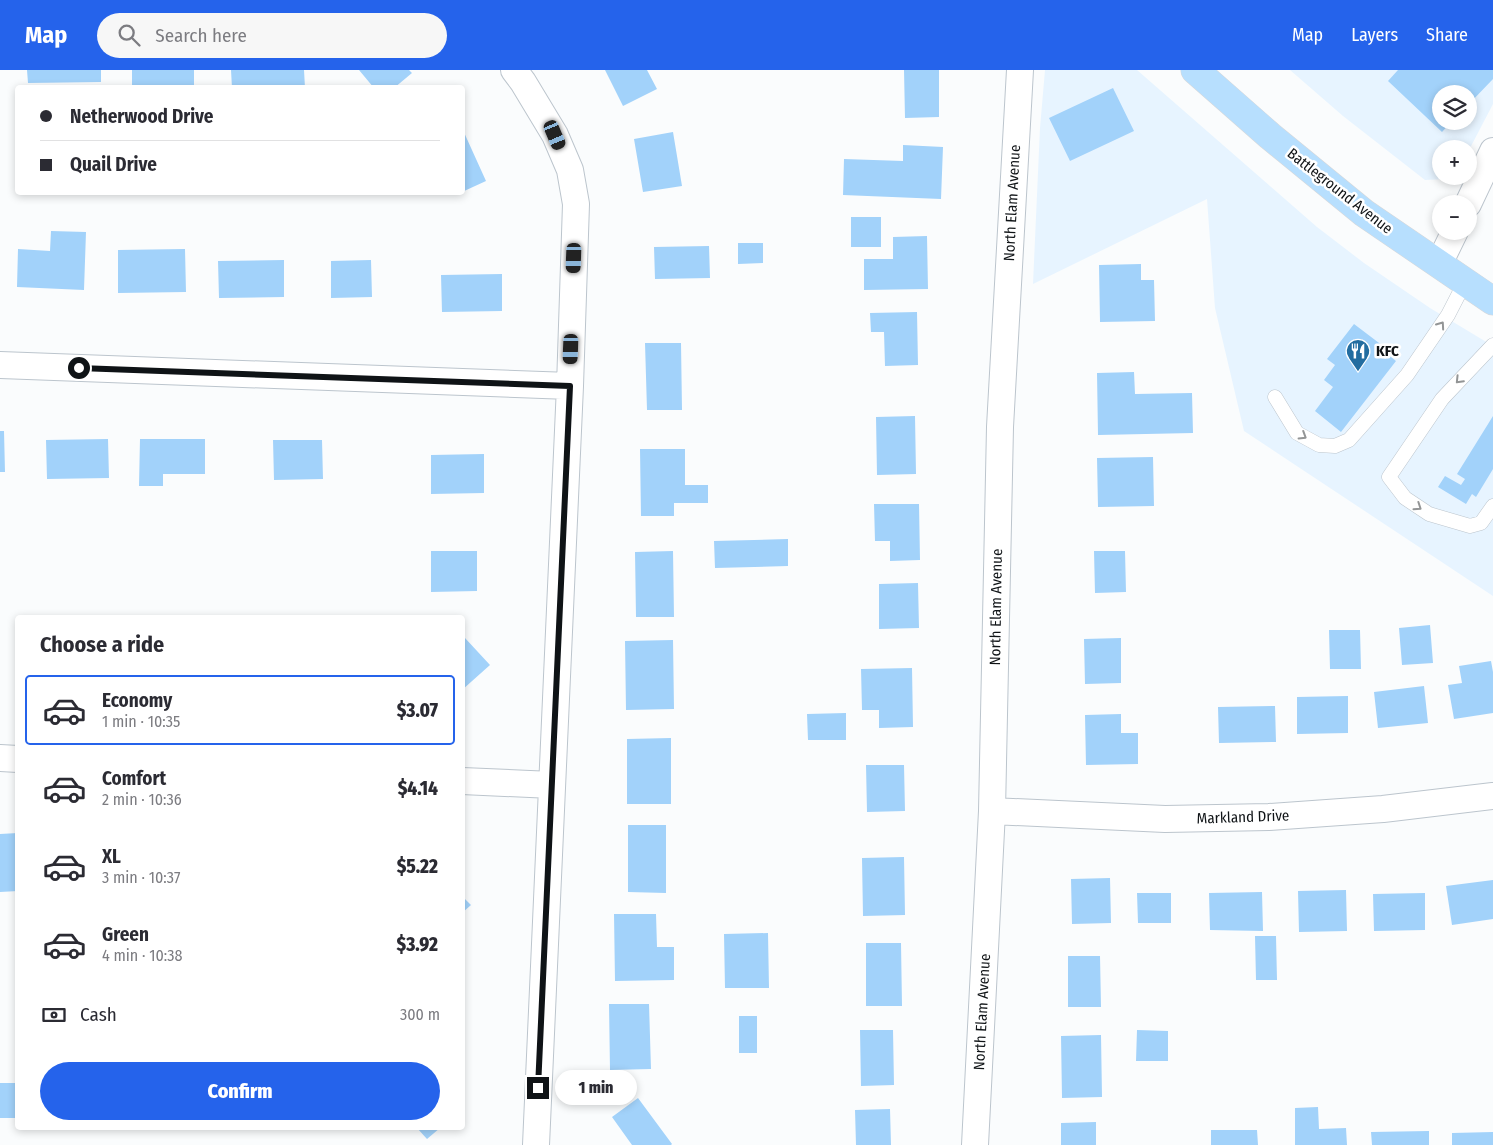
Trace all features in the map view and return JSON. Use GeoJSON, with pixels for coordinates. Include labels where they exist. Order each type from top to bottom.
{"type":"FeatureCollection","features":[{"type":"Feature","properties":{"kind":"main road","name":"Battleground Avenue"},"geometry":{"type":"LineString","coordinates":[[1194,70],[1270,136],[1364,213],[1493,301]]}},
{"type":"Feature","properties":{"kind":"street"},"geometry":{"type":"LineString","coordinates":[[514,70],[555,135],[570,170],[576,204],[570,386],[536,1145]]}},
{"type":"Feature","properties":{"kind":"street","name":"North Elam Avenue"},"geometry":{"type":"LineString","coordinates":[[975,1145],[992,811],[1000,427],[1020,70]]}},
{"type":"Feature","properties":{"kind":"street"},"geometry":{"type":"LineString","coordinates":[[1472,195],[1493,151]]}},
{"type":"Feature","properties":{"kind":"street"},"geometry":{"type":"LineString","coordinates":[[1439,264],[1451,240]]}},
{"type":"Feature","properties":{"kind":"street"},"geometry":{"type":"LineString","coordinates":[[0,365],[570,386]]}},
{"type":"Feature","properties":{"kind":"street"},"geometry":{"type":"LineString","coordinates":[[0,758],[15,759]]}},
{"type":"Feature","properties":{"kind":"street"},"geometry":{"type":"LineString","coordinates":[[465,781],[552,785]]}},
{"type":"Feature","properties":{"kind":"street","name":"Markland Drive"},"geometry":{"type":"LineString","coordinates":[[992,811],[1165,819],[1269,817],[1383,809],[1493,796]]}},
{"type":"Feature","properties":{"kind":"lane"},"geometry":{"type":"LineString","coordinates":[[1275,397],[1297,433],[1319,445],[1335,446],[1349,440],[1407,375],[1448,315],[1465,282]]}},
{"type":"Feature","properties":{"kind":"lane"},"geometry":{"type":"LineString","coordinates":[[1493,345],[1442,398],[1389,477],[1405,498],[1429,514],[1470,526],[1480,523],[1493,506]]}},
{"type":"Feature","properties":{"kind":"shaded area"},"geometry":{"type":"Polygon","coordinates":[[[1045,70],[1137,70],[1317,227],[1364,263],[1430,308],[1493,346],[1493,596],[1244,431],[1215,308],[1207,199],[1033,284],[1040,128],[1045,70]]]}},
{"type":"Feature","properties":{"kind":"shaded area"},"geometry":{"type":"Polygon","coordinates":[[[1290,70],[1493,70],[1493,104],[1474,140],[1432,140],[1432,180],[1425,180],[1343,116],[1290,70]]]}},
{"type":"Feature","properties":{"kind":"building"},"geometry":{"type":"Polygon","coordinates":[[[27,70],[101,70],[101,82],[28,83],[27,70]]]}},
{"type":"Feature","properties":{"kind":"building"},"geometry":{"type":"Polygon","coordinates":[[[132,70],[194,70],[194,85],[132,85],[132,70]]]}},
{"type":"Feature","properties":{"kind":"building"},"geometry":{"type":"Polygon","coordinates":[[[231,70],[304,70],[305,85],[232,85],[231,70]]]}},
{"type":"Feature","properties":{"kind":"building"},"geometry":{"type":"Polygon","coordinates":[[[359,70],[409,70],[412,73],[398,85],[372,85],[359,70]]]}},
{"type":"Feature","properties":{"kind":"building"},"geometry":{"type":"Polygon","coordinates":[[[605,70],[647,70],[657,89],[623,106],[605,70]]]}},
{"type":"Feature","properties":{"kind":"building"},"geometry":{"type":"Polygon","coordinates":[[[904,70],[939,70],[939,117],[905,118],[904,70]]]}},
{"type":"Feature","properties":{"kind":"building"},"geometry":{"type":"Polygon","coordinates":[[[1398,70],[1493,70],[1493,79],[1477,96],[1477,85],[1432,85],[1432,123],[1388,81],[1398,70]]]}},
{"type":"Feature","properties":{"kind":"building"},"geometry":{"type":"Polygon","coordinates":[[[1113,88],[1134,131],[1070,161],[1049,118],[1113,88]]]}},
{"type":"Feature","properties":{"kind":"building"},"geometry":{"type":"Polygon","coordinates":[[[673,132],[682,186],[643,192],[634,139],[673,132]]]}},
{"type":"Feature","properties":{"kind":"building"},"geometry":{"type":"Polygon","coordinates":[[[465,135],[486,181],[465,191],[465,135]]]}},
{"type":"Feature","properties":{"kind":"building"},"geometry":{"type":"Polygon","coordinates":[[[903,145],[943,147],[941,199],[843,195],[844,159],[903,161],[903,145]]]}},
{"type":"Feature","properties":{"kind":"building"},"geometry":{"type":"Polygon","coordinates":[[[851,217],[881,217],[881,247],[851,247],[851,217]]]}},
{"type":"Feature","properties":{"kind":"building"},"geometry":{"type":"Polygon","coordinates":[[[51,231],[86,232],[84,290],[17,287],[18,249],[50,251],[51,231]]]}},
{"type":"Feature","properties":{"kind":"building"},"geometry":{"type":"Polygon","coordinates":[[[927,236],[928,289],[864,290],[864,259],[893,259],[893,237],[927,236]]]}},
{"type":"Feature","properties":{"kind":"building"},"geometry":{"type":"Polygon","coordinates":[[[738,243],[763,243],[763,263],[738,264],[738,243]]]}},
{"type":"Feature","properties":{"kind":"building"},"geometry":{"type":"Polygon","coordinates":[[[709,246],[710,278],[655,279],[654,247],[709,246]]]}},
{"type":"Feature","properties":{"kind":"building"},"geometry":{"type":"Polygon","coordinates":[[[185,249],[186,292],[118,293],[118,250],[185,249]]]}},
{"type":"Feature","properties":{"kind":"building"},"geometry":{"type":"Polygon","coordinates":[[[284,260],[284,297],[219,298],[218,261],[284,260]]]}},
{"type":"Feature","properties":{"kind":"building"},"geometry":{"type":"Polygon","coordinates":[[[371,260],[372,297],[331,298],[331,261],[371,260]]]}},
{"type":"Feature","properties":{"kind":"building"},"geometry":{"type":"Polygon","coordinates":[[[1141,264],[1141,280],[1154,280],[1155,321],[1100,322],[1099,265],[1141,264]]]}},
{"type":"Feature","properties":{"kind":"building"},"geometry":{"type":"Polygon","coordinates":[[[502,274],[502,311],[442,312],[441,275],[502,274]]]}},
{"type":"Feature","properties":{"kind":"building"},"geometry":{"type":"Polygon","coordinates":[[[917,312],[918,365],[885,366],[884,332],[871,332],[870,313],[917,312]]]}},
{"type":"Feature","properties":{"kind":"building","name":"KFC"},"geometry":{"type":"Polygon","coordinates":[[[1354,324],[1383,346],[1381,349],[1396,361],[1341,432],[1315,411],[1333,387],[1324,380],[1335,365],[1327,359],[1354,324]]]}},
{"type":"Feature","properties":{"kind":"building"},"geometry":{"type":"Polygon","coordinates":[[[645,343],[681,343],[682,410],[647,410],[645,343]]]}},
{"type":"Feature","properties":{"kind":"building"},"geometry":{"type":"Polygon","coordinates":[[[1134,372],[1135,394],[1192,393],[1193,433],[1098,435],[1097,373],[1134,372]]]}},
{"type":"Feature","properties":{"kind":"building"},"geometry":{"type":"Polygon","coordinates":[[[915,416],[916,474],[877,475],[876,417],[915,416]]]}},
{"type":"Feature","properties":{"kind":"building"},"geometry":{"type":"Polygon","coordinates":[[[1493,416],[1493,469],[1476,497],[1472,494],[1466,504],[1438,487],[1445,476],[1461,485],[1465,479],[1457,474],[1493,416]]]}},
{"type":"Feature","properties":{"kind":"building"},"geometry":{"type":"Polygon","coordinates":[[[0,431],[4,431],[5,472],[0,472],[0,431]]]}},
{"type":"Feature","properties":{"kind":"building"},"geometry":{"type":"Polygon","coordinates":[[[108,439],[109,478],[47,479],[46,440],[108,439]]]}},
{"type":"Feature","properties":{"kind":"building"},"geometry":{"type":"Polygon","coordinates":[[[140,439],[205,439],[205,474],[163,474],[163,486],[139,486],[140,439]]]}},
{"type":"Feature","properties":{"kind":"building"},"geometry":{"type":"Polygon","coordinates":[[[273,440],[322,440],[323,479],[274,480],[273,440]]]}},
{"type":"Feature","properties":{"kind":"building"},"geometry":{"type":"Polygon","coordinates":[[[640,449],[685,449],[685,485],[708,485],[708,503],[674,503],[674,516],[641,516],[640,449]]]}},
{"type":"Feature","properties":{"kind":"building"},"geometry":{"type":"Polygon","coordinates":[[[484,454],[484,493],[431,494],[431,455],[484,454]]]}},
{"type":"Feature","properties":{"kind":"building"},"geometry":{"type":"Polygon","coordinates":[[[1153,457],[1154,506],[1098,507],[1097,458],[1153,457]]]}},
{"type":"Feature","properties":{"kind":"building"},"geometry":{"type":"Polygon","coordinates":[[[874,504],[919,504],[920,560],[890,561],[890,541],[875,541],[874,504]]]}},
{"type":"Feature","properties":{"kind":"building"},"geometry":{"type":"Polygon","coordinates":[[[788,539],[788,566],[715,568],[714,541],[788,539]]]}},
{"type":"Feature","properties":{"kind":"building"},"geometry":{"type":"Polygon","coordinates":[[[431,551],[477,551],[477,591],[431,592],[431,551]]]}},
{"type":"Feature","properties":{"kind":"building"},"geometry":{"type":"Polygon","coordinates":[[[673,551],[674,617],[636,617],[635,552],[673,551]]]}},
{"type":"Feature","properties":{"kind":"building"},"geometry":{"type":"Polygon","coordinates":[[[1094,551],[1125,551],[1126,592],[1095,593],[1094,551]]]}},
{"type":"Feature","properties":{"kind":"building"},"geometry":{"type":"Polygon","coordinates":[[[918,583],[919,628],[879,629],[879,584],[918,583]]]}},
{"type":"Feature","properties":{"kind":"building"},"geometry":{"type":"Polygon","coordinates":[[[1430,625],[1433,663],[1402,665],[1399,628],[1430,625]]]}},
{"type":"Feature","properties":{"kind":"building"},"geometry":{"type":"Polygon","coordinates":[[[1329,630],[1360,630],[1361,669],[1330,669],[1329,630]]]}},
{"type":"Feature","properties":{"kind":"building"},"geometry":{"type":"Polygon","coordinates":[[[465,638],[490,665],[465,687],[465,638]]]}},
{"type":"Feature","properties":{"kind":"building"},"geometry":{"type":"Polygon","coordinates":[[[1121,638],[1121,683],[1085,684],[1084,639],[1121,638]]]}},
{"type":"Feature","properties":{"kind":"building"},"geometry":{"type":"Polygon","coordinates":[[[673,640],[674,709],[626,710],[625,641],[673,640]]]}},
{"type":"Feature","properties":{"kind":"building"},"geometry":{"type":"Polygon","coordinates":[[[1491,661],[1493,672],[1493,713],[1454,719],[1448,685],[1462,683],[1459,666],[1491,661]]]}},
{"type":"Feature","properties":{"kind":"building"},"geometry":{"type":"Polygon","coordinates":[[[912,668],[913,727],[879,728],[879,710],[862,710],[861,669],[912,668]]]}},
{"type":"Feature","properties":{"kind":"building"},"geometry":{"type":"Polygon","coordinates":[[[1424,686],[1428,723],[1378,728],[1374,692],[1424,686]]]}},
{"type":"Feature","properties":{"kind":"building"},"geometry":{"type":"Polygon","coordinates":[[[1348,696],[1348,733],[1297,734],[1297,697],[1348,696]]]}},
{"type":"Feature","properties":{"kind":"building"},"geometry":{"type":"Polygon","coordinates":[[[1275,706],[1276,742],[1219,743],[1218,707],[1275,706]]]}},
{"type":"Feature","properties":{"kind":"building"},"geometry":{"type":"Polygon","coordinates":[[[846,713],[846,740],[808,740],[807,714],[846,713]]]}},
{"type":"Feature","properties":{"kind":"building"},"geometry":{"type":"Polygon","coordinates":[[[1121,714],[1121,733],[1138,733],[1138,764],[1086,765],[1085,715],[1121,714]]]}},
{"type":"Feature","properties":{"kind":"building"},"geometry":{"type":"Polygon","coordinates":[[[671,738],[671,804],[627,804],[627,739],[671,738]]]}},
{"type":"Feature","properties":{"kind":"building"},"geometry":{"type":"Polygon","coordinates":[[[866,765],[904,765],[905,811],[867,812],[866,765]]]}},
{"type":"Feature","properties":{"kind":"building"},"geometry":{"type":"Polygon","coordinates":[[[628,825],[666,825],[666,893],[628,892],[628,825]]]}},
{"type":"Feature","properties":{"kind":"building"},"geometry":{"type":"Polygon","coordinates":[[[15,833],[15,891],[0,892],[0,834],[15,833]]]}},
{"type":"Feature","properties":{"kind":"building"},"geometry":{"type":"Polygon","coordinates":[[[904,857],[905,915],[863,916],[862,858],[904,857]]]}},
{"type":"Feature","properties":{"kind":"building"},"geometry":{"type":"Polygon","coordinates":[[[1110,878],[1111,923],[1072,924],[1071,879],[1110,878]]]}},
{"type":"Feature","properties":{"kind":"building"},"geometry":{"type":"Polygon","coordinates":[[[1493,880],[1493,919],[1452,925],[1446,886],[1493,880]]]}},
{"type":"Feature","properties":{"kind":"building"},"geometry":{"type":"Polygon","coordinates":[[[1346,890],[1347,931],[1299,932],[1298,891],[1346,890]]]}},
{"type":"Feature","properties":{"kind":"building"},"geometry":{"type":"Polygon","coordinates":[[[1262,892],[1263,931],[1210,930],[1209,893],[1262,892]]]}},
{"type":"Feature","properties":{"kind":"building"},"geometry":{"type":"Polygon","coordinates":[[[1137,893],[1171,893],[1171,923],[1138,923],[1137,893]]]}},
{"type":"Feature","properties":{"kind":"building"},"geometry":{"type":"Polygon","coordinates":[[[1425,893],[1425,930],[1374,931],[1373,894],[1425,893]]]}},
{"type":"Feature","properties":{"kind":"building"},"geometry":{"type":"Polygon","coordinates":[[[465,899],[471,905],[465,910],[465,899]]]}},
{"type":"Feature","properties":{"kind":"building"},"geometry":{"type":"Polygon","coordinates":[[[614,914],[656,914],[657,947],[674,947],[674,980],[615,981],[614,914]]]}},
{"type":"Feature","properties":{"kind":"building"},"geometry":{"type":"Polygon","coordinates":[[[768,933],[769,988],[725,988],[724,934],[768,933]]]}},
{"type":"Feature","properties":{"kind":"building"},"geometry":{"type":"Polygon","coordinates":[[[1255,936],[1276,936],[1277,980],[1256,980],[1255,936]]]}},
{"type":"Feature","properties":{"kind":"building"},"geometry":{"type":"Polygon","coordinates":[[[866,943],[901,943],[902,1006],[866,1006],[866,943]]]}},
{"type":"Feature","properties":{"kind":"building"},"geometry":{"type":"Polygon","coordinates":[[[1068,956],[1100,956],[1101,1007],[1068,1007],[1068,956]]]}},
{"type":"Feature","properties":{"kind":"building"},"geometry":{"type":"Polygon","coordinates":[[[609,1004],[649,1004],[651,1069],[610,1070],[609,1004]]]}},
{"type":"Feature","properties":{"kind":"building"},"geometry":{"type":"Polygon","coordinates":[[[739,1016],[757,1016],[757,1053],[739,1053],[739,1016]]]}},
{"type":"Feature","properties":{"kind":"building"},"geometry":{"type":"Polygon","coordinates":[[[860,1030],[893,1030],[894,1085],[861,1086],[860,1030]]]}},
{"type":"Feature","properties":{"kind":"building"},"geometry":{"type":"Polygon","coordinates":[[[1137,1030],[1168,1031],[1168,1061],[1136,1061],[1137,1030]]]}},
{"type":"Feature","properties":{"kind":"building"},"geometry":{"type":"Polygon","coordinates":[[[1101,1035],[1102,1097],[1062,1098],[1061,1036],[1101,1035]]]}},
{"type":"Feature","properties":{"kind":"building"},"geometry":{"type":"Polygon","coordinates":[[[0,1083],[15,1083],[15,1118],[0,1118],[0,1083]]]}},
{"type":"Feature","properties":{"kind":"building"},"geometry":{"type":"Polygon","coordinates":[[[638,1098],[671,1145],[632,1145],[612,1117],[638,1098]]]}},
{"type":"Feature","properties":{"kind":"building"},"geometry":{"type":"Polygon","coordinates":[[[1318,1107],[1319,1129],[1346,1128],[1347,1145],[1295,1145],[1295,1108],[1318,1107]]]}},
{"type":"Feature","properties":{"kind":"building"},"geometry":{"type":"Polygon","coordinates":[[[890,1109],[891,1145],[856,1145],[855,1110],[890,1109]]]}},
{"type":"Feature","properties":{"kind":"building"},"geometry":{"type":"Polygon","coordinates":[[[1096,1122],[1096,1145],[1061,1145],[1061,1123],[1096,1122]]]}},
{"type":"Feature","properties":{"kind":"building"},"geometry":{"type":"Polygon","coordinates":[[[419,1130],[438,1130],[427,1139],[419,1130]]]}},
{"type":"Feature","properties":{"kind":"building"},"geometry":{"type":"Polygon","coordinates":[[[1211,1130],[1257,1130],[1258,1145],[1211,1145],[1211,1130]]]}},
{"type":"Feature","properties":{"kind":"building"},"geometry":{"type":"Polygon","coordinates":[[[1429,1131],[1429,1145],[1372,1145],[1371,1132],[1429,1131]]]}},
{"type":"Feature","properties":{"kind":"building"},"geometry":{"type":"Polygon","coordinates":[[[1493,1132],[1493,1145],[1452,1145],[1452,1133],[1493,1132]]]}},
{"type":"Feature","properties":{"kind":"place","name":"KFC"},"geometry":{"type":"Point","coordinates":[1358,372]}},
{"type":"Feature","properties":{"kind":"route"},"geometry":{"type":"LineString","coordinates":[[79,368],[570,386],[538,1088]]}}]}
